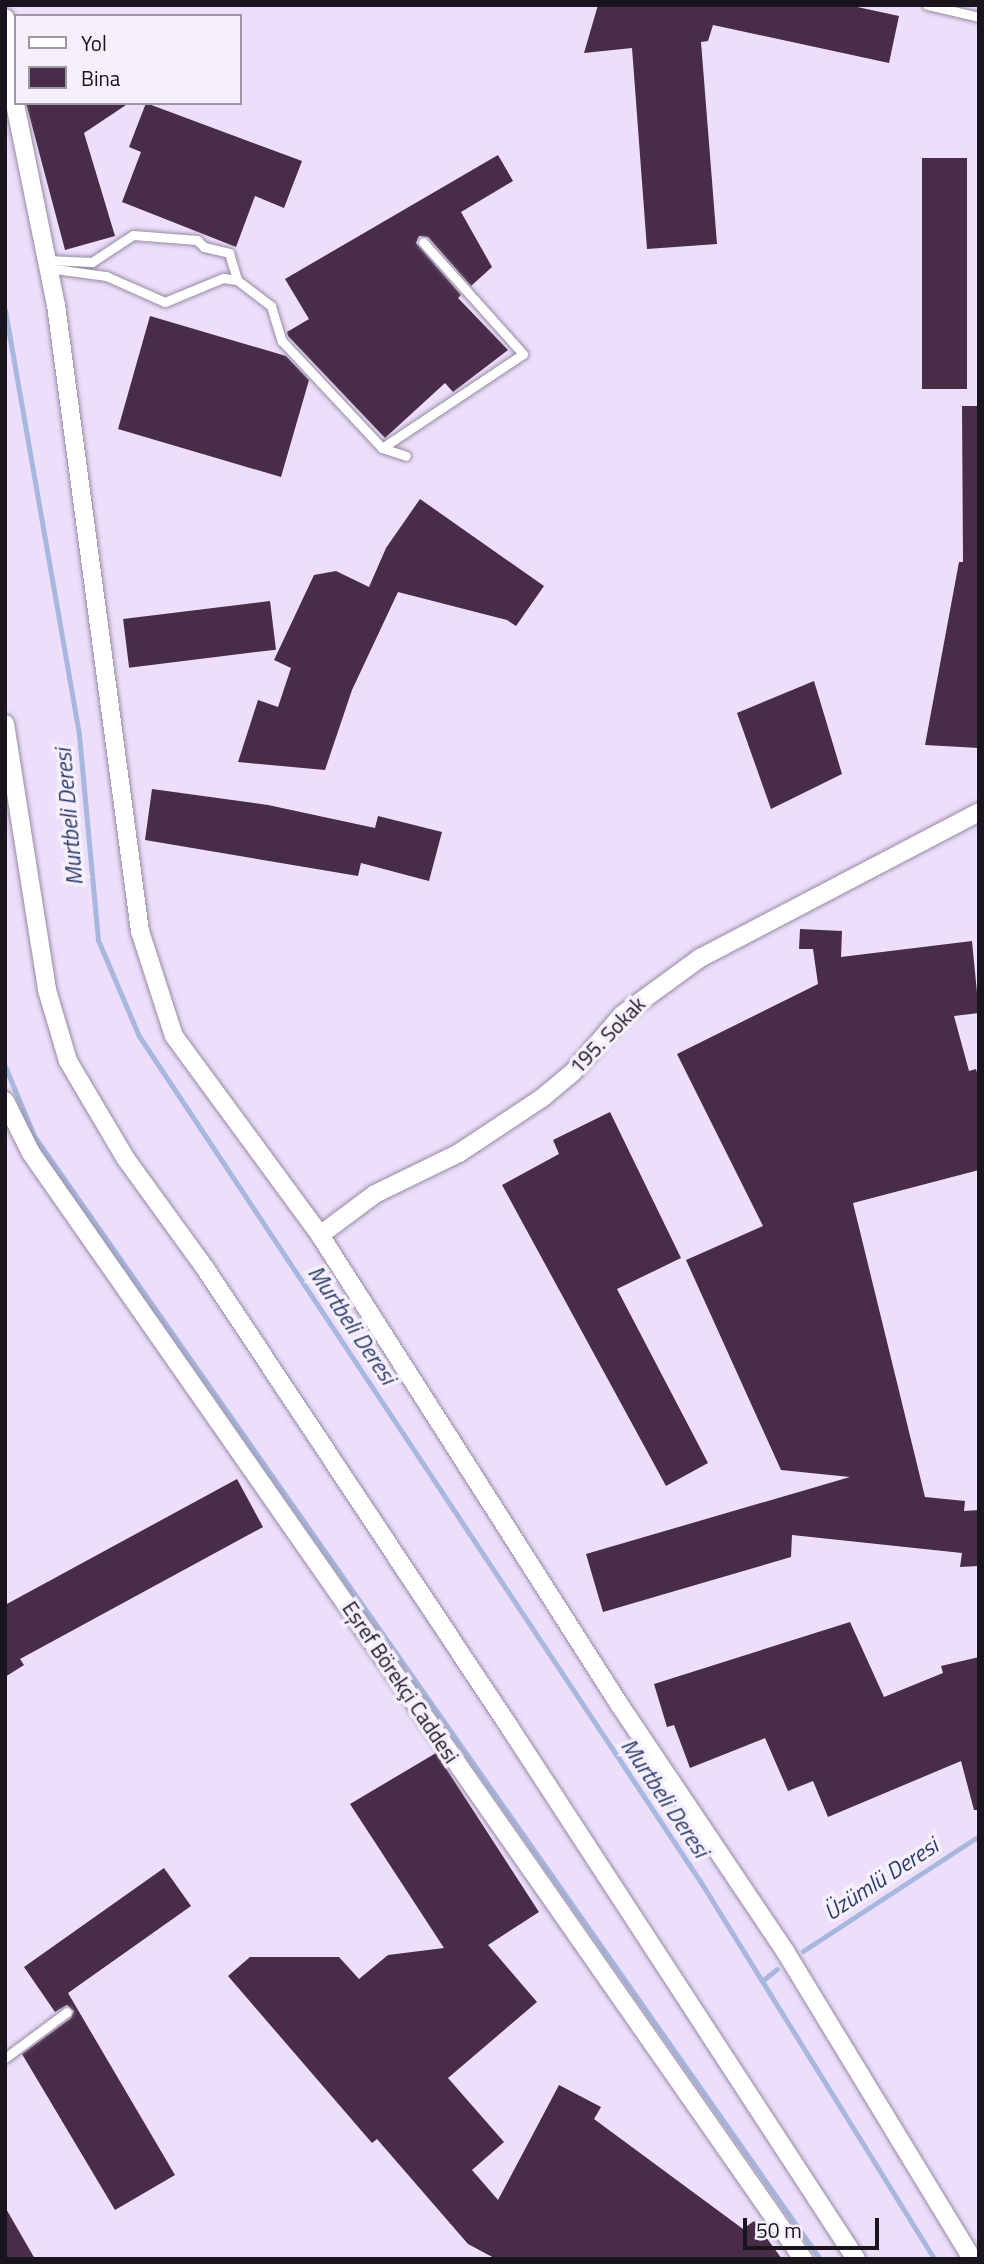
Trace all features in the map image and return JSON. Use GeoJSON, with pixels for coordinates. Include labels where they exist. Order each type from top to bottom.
{"type":"FeatureCollection","features":[{"type":"Feature","properties":{"kind":"street"},"geometry":{"type":"LineString","coordinates":[[5,18],[14,99]]}},
{"type":"Feature","properties":{"kind":"street"},"geometry":{"type":"LineString","coordinates":[[15,105],[47,264],[140,931],[153,983],[174,1036],[320,1235],[619,1704],[785,1951],[972,2259]]}},
{"type":"Feature","properties":{"kind":"street"},"geometry":{"type":"LineString","coordinates":[[5,724],[45,977],[68,1061],[126,1160],[207,1271],[510,1728],[856,2259]]}},
{"type":"Feature","properties":{"kind":"street","name":"195. Sokak"},"geometry":{"type":"LineString","coordinates":[[320,1235],[375,1194],[459,1153],[542,1098],[573,1072],[622,1014],[700,958],[979,812]]}},
{"type":"Feature","properties":{"kind":"street","name":"Eşref Börekçi Caddesi"},"geometry":{"type":"LineString","coordinates":[[5,1101],[31,1153],[803,2259]]}},
{"type":"Feature","properties":{"kind":"lane"},"geometry":{"type":"LineString","coordinates":[[927,5],[979,17]]}},
{"type":"Feature","properties":{"kind":"lane"},"geometry":{"type":"LineString","coordinates":[[47,264],[92,262],[133,235],[197,240],[205,247],[229,253],[237,280]]}},
{"type":"Feature","properties":{"kind":"lane"},"geometry":{"type":"LineString","coordinates":[[382,449],[523,354],[423,242]]}},
{"type":"Feature","properties":{"kind":"lane"},"geometry":{"type":"LineString","coordinates":[[47,264],[106,276],[166,302],[223,278],[237,280],[271,306],[282,341],[382,449],[406,456]]}},
{"type":"Feature","properties":{"kind":"lane"},"geometry":{"type":"LineString","coordinates":[[5,2058],[67,2012]]}},
{"type":"Feature","properties":{"kind":"building"},"geometry":{"type":"Polygon","coordinates":[[[598,5],[848,5],[899,16],[889,63],[713,25],[708,41],[701,42],[717,244],[647,249],[632,48],[584,53],[598,5]]]}},
{"type":"Feature","properties":{"kind":"building"},"geometry":{"type":"Polygon","coordinates":[[[27,105],[126,105],[84,133],[115,236],[65,250],[27,105]]]}},
{"type":"Feature","properties":{"kind":"building"},"geometry":{"type":"Polygon","coordinates":[[[145,105],[151,105],[302,161],[284,208],[255,196],[236,247],[122,202],[141,152],[129,147],[145,105]]]}},
{"type":"Feature","properties":{"kind":"building"},"geometry":{"type":"Polygon","coordinates":[[[498,155],[513,181],[461,212],[492,267],[471,286],[428,237],[419,236],[416,243],[461,295],[458,298],[508,350],[453,392],[445,383],[385,438],[288,336],[287,332],[309,319],[285,279],[498,155]]]}},
{"type":"Feature","properties":{"kind":"building"},"geometry":{"type":"Polygon","coordinates":[[[922,158],[967,158],[967,389],[922,389],[922,158]]]}},
{"type":"Feature","properties":{"kind":"building"},"geometry":{"type":"Polygon","coordinates":[[[150,316],[286,356],[309,380],[281,477],[118,429],[150,316]]]}},
{"type":"Feature","properties":{"kind":"building"},"geometry":{"type":"Polygon","coordinates":[[[962,406],[979,406],[979,748],[925,745],[959,562],[963,562],[962,406]]]}},
{"type":"Feature","properties":{"kind":"building"},"geometry":{"type":"Polygon","coordinates":[[[420,499],[544,586],[516,626],[507,620],[398,592],[352,690],[325,770],[238,762],[258,700],[278,707],[291,668],[274,660],[314,575],[336,571],[369,587],[386,548],[420,499]]]}},
{"type":"Feature","properties":{"kind":"building"},"geometry":{"type":"Polygon","coordinates":[[[270,601],[276,650],[129,668],[123,619],[270,601]]]}},
{"type":"Feature","properties":{"kind":"building"},"geometry":{"type":"Polygon","coordinates":[[[814,681],[842,774],[771,809],[737,713],[814,681]]]}},
{"type":"Feature","properties":{"kind":"building"},"geometry":{"type":"Polygon","coordinates":[[[152,789],[268,805],[375,828],[378,816],[442,832],[429,881],[361,863],[358,876],[145,840],[152,789]]]}},
{"type":"Feature","properties":{"kind":"building"},"geometry":{"type":"Polygon","coordinates":[[[800,929],[842,931],[841,957],[972,941],[979,1013],[954,1016],[969,1071],[976,1069],[979,1079],[979,1170],[853,1203],[925,1497],[965,1501],[964,1511],[979,1510],[979,1566],[960,1567],[962,1553],[792,1535],[791,1557],[603,1612],[586,1554],[850,1477],[781,1470],[686,1260],[763,1226],[677,1054],[818,984],[813,949],[799,949],[800,929]]]}},
{"type":"Feature","properties":{"kind":"building"},"geometry":{"type":"Polygon","coordinates":[[[610,1112],[681,1258],[617,1289],[708,1463],[666,1486],[502,1185],[559,1154],[553,1140],[610,1112]]]}},
{"type":"Feature","properties":{"kind":"building"},"geometry":{"type":"Polygon","coordinates":[[[237,1479],[263,1527],[20,1659],[24,1665],[5,1677],[5,1605],[237,1479]]]}},
{"type":"Feature","properties":{"kind":"building"},"geometry":{"type":"Polygon","coordinates":[[[850,1622],[884,1697],[943,1673],[941,1666],[979,1657],[979,1810],[974,1810],[961,1761],[828,1817],[813,1781],[788,1791],[765,1738],[690,1768],[674,1725],[667,1727],[654,1684],[850,1622]]]}},
{"type":"Feature","properties":{"kind":"building"},"geometry":{"type":"Polygon","coordinates":[[[436,1753],[539,1912],[488,1945],[537,2002],[448,2078],[504,2142],[472,2170],[498,2200],[559,2085],[601,2107],[594,2119],[743,2229],[754,2221],[782,2259],[496,2259],[468,2244],[377,2139],[372,2143],[228,1976],[250,1957],[339,1957],[359,1979],[388,1955],[444,1948],[350,1804],[436,1753]]]}},
{"type":"Feature","properties":{"kind":"building"},"geometry":{"type":"Polygon","coordinates":[[[164,1868],[191,1906],[68,1993],[175,2175],[115,2210],[22,2054],[71,2018],[74,2011],[67,2005],[55,2012],[24,1967],[164,1868]]]}},
{"type":"Feature","properties":{"kind":"building"},"geometry":{"type":"Polygon","coordinates":[[[5,2207],[35,2259],[5,2259],[5,2207]]]}},
{"type":"Feature","properties":{"kind":"waterway","name":"Murtbeli Deresi"},"geometry":{"type":"LineString","coordinates":[[5,310],[79,735],[98,940],[139,1036],[700,1881],[934,2259]]}},
{"type":"Feature","properties":{"kind":"waterway"},"geometry":{"type":"LineString","coordinates":[[5,1066],[34,1136],[820,2259]]}},
{"type":"Feature","properties":{"kind":"waterway","name":"Üzümlü Deresi"},"geometry":{"type":"LineString","coordinates":[[803,1951],[979,1836]]}},
{"type":"Feature","properties":{"kind":"waterway","name":"Üzümlü Deresi"},"geometry":{"type":"LineString","coordinates":[[762,1981],[777,1969]]}}]}
